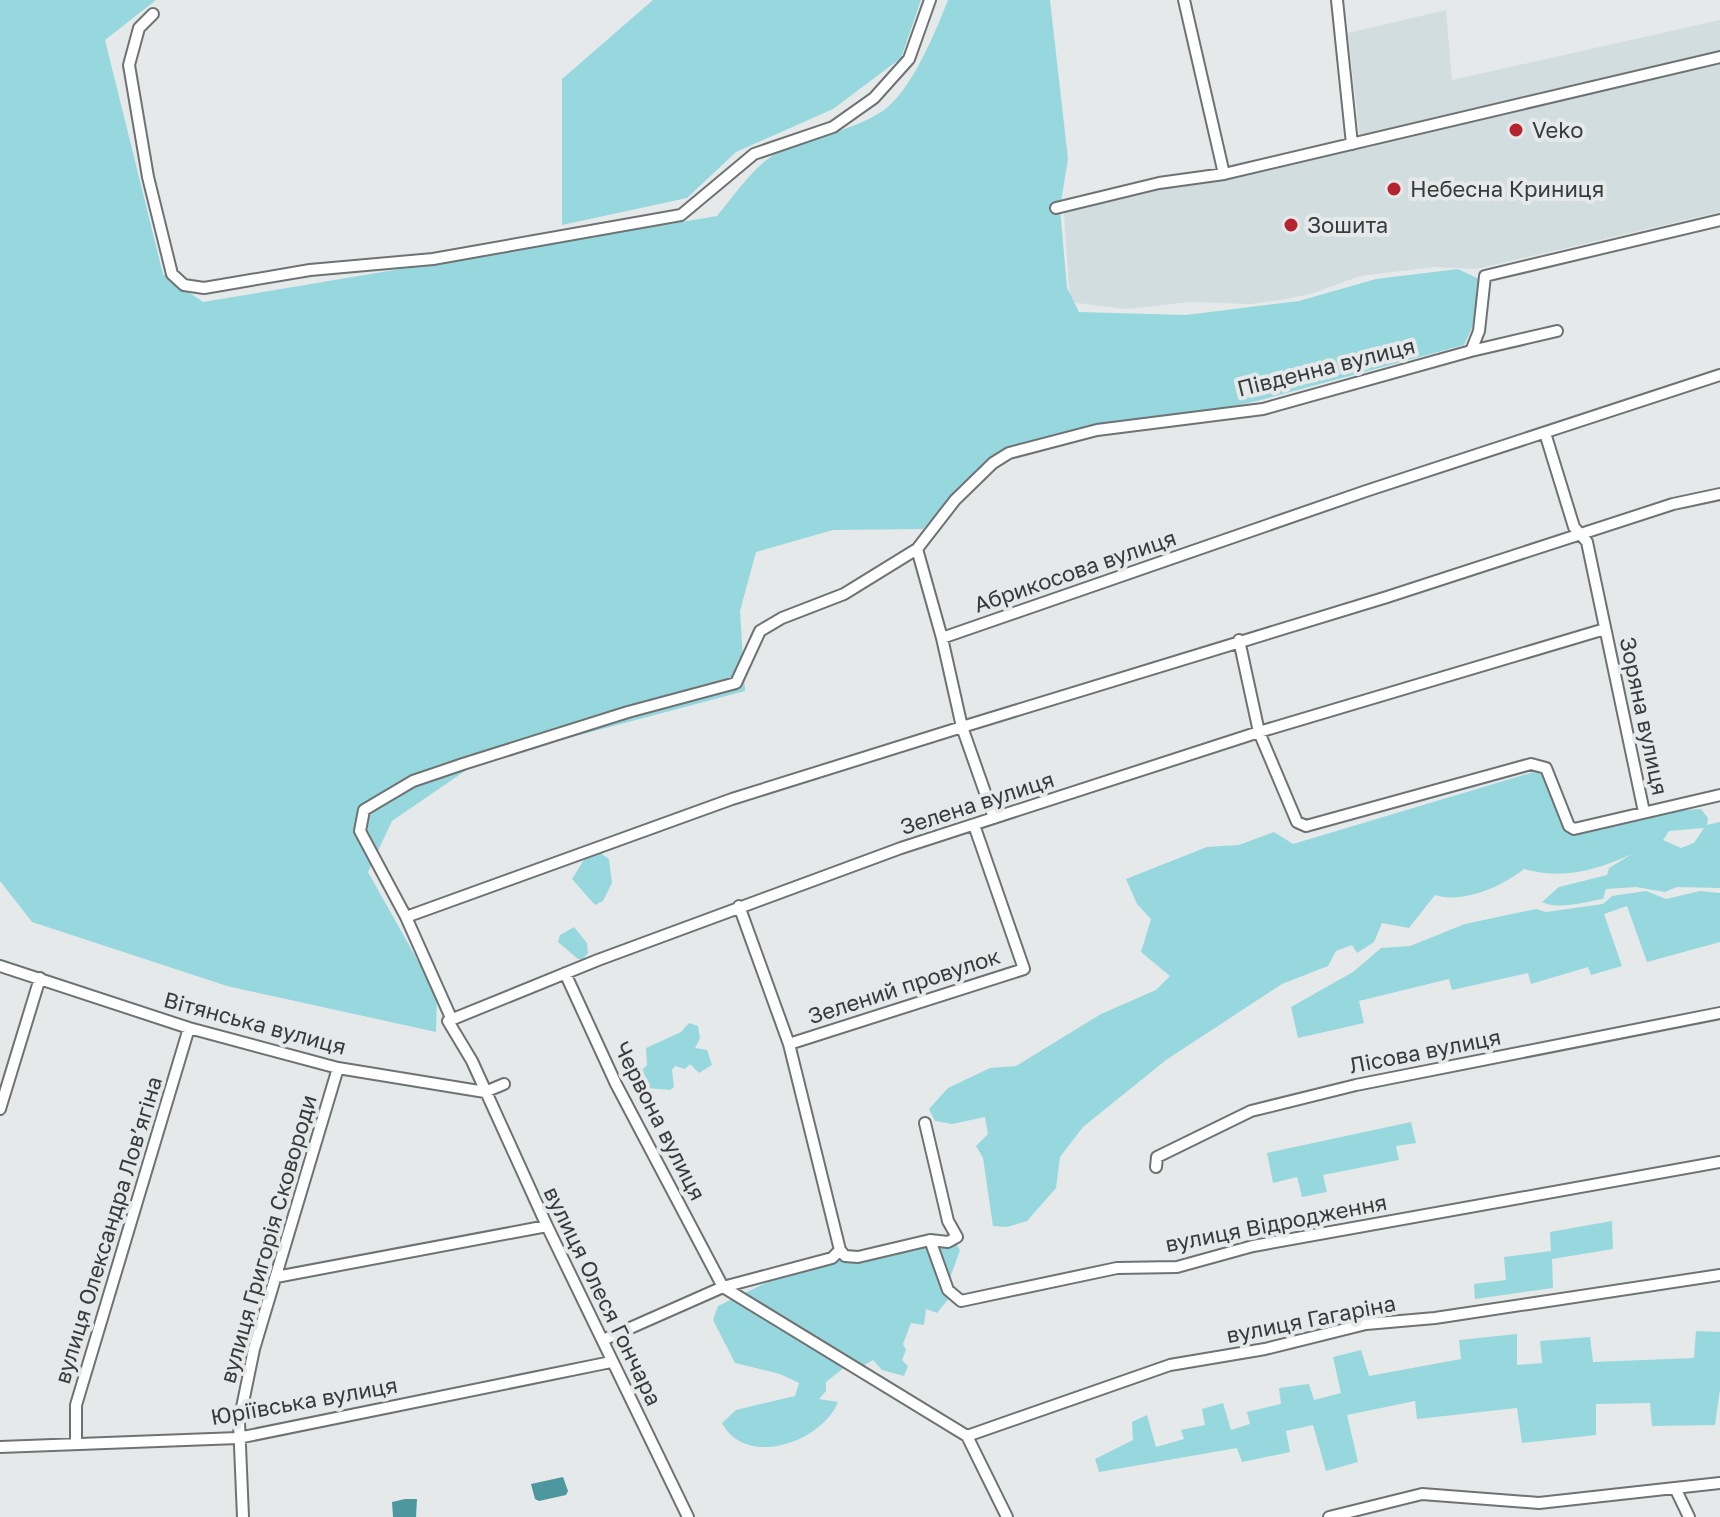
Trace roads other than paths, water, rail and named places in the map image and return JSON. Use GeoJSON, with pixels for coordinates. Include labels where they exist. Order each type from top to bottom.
{"type":"FeatureCollection","features":[{"type":"Feature","properties":{"kind":"street"},"geometry":{"type":"LineString","coordinates":[[153,14],[139,28],[129,65],[148,177],[172,274],[184,285],[204,288],[310,270],[433,259],[681,215],[754,154],[833,127],[874,98],[909,59],[930,0]]}},
{"type":"Feature","properties":{"kind":"street"},"geometry":{"type":"LineString","coordinates":[[1184,0],[1224,174]]}},
{"type":"Feature","properties":{"kind":"street"},"geometry":{"type":"LineString","coordinates":[[1337,0],[1352,144]]}},
{"type":"Feature","properties":{"kind":"street"},"geometry":{"type":"LineString","coordinates":[[1056,208],[1159,183],[1224,174],[1720,57]]}},
{"type":"Feature","properties":{"kind":"street"},"geometry":{"type":"LineString","coordinates":[[1471,351],[1479,331],[1485,276],[1720,220]]}},
{"type":"Feature","properties":{"kind":"street","name":"Південна вулиця"},"geometry":{"type":"LineString","coordinates":[[917,549],[955,500],[993,463],[1027,446],[1097,430],[1263,409],[1471,351],[1557,331]]}},
{"type":"Feature","properties":{"kind":"street","name":"Абрикосова вулиця"},"geometry":{"type":"LineString","coordinates":[[942,638],[1366,491],[1720,375]]}},
{"type":"Feature","properties":{"kind":"street","name":"Зоряна вулиця"},"geometry":{"type":"LineString","coordinates":[[1545,433],[1574,527],[1587,542],[1644,812]]}},
{"type":"Feature","properties":{"kind":"street"},"geometry":{"type":"LineString","coordinates":[[406,917],[732,799],[1239,640],[1387,597],[1673,504],[1720,494]]}},
{"type":"Feature","properties":{"kind":"street"},"geometry":{"type":"LineString","coordinates":[[504,1084],[485,1092],[472,1061],[448,1021],[452,1020],[406,917],[360,831],[364,810],[413,781],[736,683],[760,631],[782,618],[844,594],[917,549],[942,638],[962,727],[994,818]]}},
{"type":"Feature","properties":{"kind":"street","name":"Зелена вулиця"},"geometry":{"type":"LineString","coordinates":[[452,1020],[739,906],[994,818],[1259,732],[1605,629]]}},
{"type":"Feature","properties":{"kind":"street"},"geometry":{"type":"LineString","coordinates":[[1239,640],[1259,732],[1297,822],[1306,826],[1531,764],[1546,768],[1569,826],[1574,829],[1720,795]]}},
{"type":"Feature","properties":{"kind":"street","name":"Зелений провулок"},"geometry":{"type":"LineString","coordinates":[[789,1044],[1024,969],[974,825]]}},
{"type":"Feature","properties":{"kind":"street"},"geometry":{"type":"LineString","coordinates":[[739,906],[789,1044],[840,1250],[845,1256],[858,1257],[930,1240],[948,1242],[957,1237],[948,1221],[925,1123]]}},
{"type":"Feature","properties":{"kind":"street","name":"Вітянська вулиця"},"geometry":{"type":"LineString","coordinates":[[0,966],[189,1028],[338,1068],[485,1092]]}},
{"type":"Feature","properties":{"kind":"street","name":"Червона вулиця"},"geometry":{"type":"LineString","coordinates":[[565,973],[616,1084],[723,1287]]}},
{"type":"Feature","properties":{"kind":"street"},"geometry":{"type":"LineString","coordinates":[[0,1109],[40,978]]}},
{"type":"Feature","properties":{"kind":"street","name":"Лісова вулиця"},"geometry":{"type":"LineString","coordinates":[[1156,1167],[1157,1157],[1251,1111],[1356,1085],[1720,1013]]}},
{"type":"Feature","properties":{"kind":"street","name":"вулиця Олександра Ловʼягіна"},"geometry":{"type":"LineString","coordinates":[[76,1444],[76,1405],[189,1028]]}},
{"type":"Feature","properties":{"kind":"street","name":"вулиця Григорія Сковороди"},"geometry":{"type":"LineString","coordinates":[[243,1517],[238,1438],[254,1349],[338,1068]]}},
{"type":"Feature","properties":{"kind":"street"},"geometry":{"type":"LineString","coordinates":[[467,1087],[475,1084],[478,1078]]}},
{"type":"Feature","properties":{"kind":"street","name":"вулиця Олеся Гончара"},"geometry":{"type":"LineString","coordinates":[[485,1092],[611,1362],[688,1517]]}},
{"type":"Feature","properties":{"kind":"street","name":"вулиця Відродження"},"geometry":{"type":"LineString","coordinates":[[930,1240],[948,1290],[961,1301],[1117,1268],[1177,1267],[1253,1246],[1720,1162]]}},
{"type":"Feature","properties":{"kind":"street"},"geometry":{"type":"LineString","coordinates":[[276,1277],[547,1226]]}},
{"type":"Feature","properties":{"kind":"street"},"geometry":{"type":"LineString","coordinates":[[603,1340],[723,1287],[832,1258],[840,1250]]}},
{"type":"Feature","properties":{"kind":"street","name":"вулиця Гагаріна"},"geometry":{"type":"LineString","coordinates":[[967,1436],[1170,1365],[1265,1349],[1366,1324],[1435,1318],[1720,1275]]}},
{"type":"Feature","properties":{"kind":"street"},"geometry":{"type":"LineString","coordinates":[[723,1287],[967,1436],[1007,1517]]}},
{"type":"Feature","properties":{"kind":"street","name":"Юріївська вулиця"},"geometry":{"type":"LineString","coordinates":[[0,1447],[238,1438],[611,1362]]}},
{"type":"Feature","properties":{"kind":"street"},"geometry":{"type":"LineString","coordinates":[[1329,1517],[1422,1494],[1539,1503],[1720,1483]]}},
{"type":"Feature","properties":{"kind":"street"},"geometry":{"type":"LineString","coordinates":[[1676,1490],[1689,1517]]}},
{"type":"Feature","properties":{"kind":"place","name":"Veko"},"geometry":{"type":"Point","coordinates":[1516,130]}},
{"type":"Feature","properties":{"kind":"place","name":"Небесна Криниця"},"geometry":{"type":"Point","coordinates":[1394,189]}},
{"type":"Feature","properties":{"kind":"place","name":"Зошита"},"geometry":{"type":"Point","coordinates":[1291,225]}}]}
